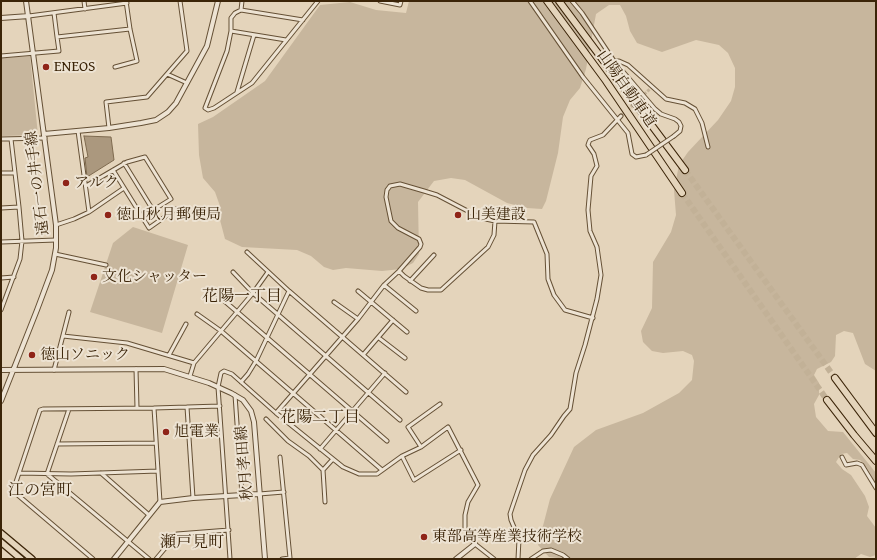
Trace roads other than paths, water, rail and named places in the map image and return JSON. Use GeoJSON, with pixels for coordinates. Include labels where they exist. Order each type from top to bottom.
{"type":"FeatureCollection","features":[{"type":"Feature","properties":{"kind":"highway","name":"山陽自動車道"},"geometry":{"type":"LineString","coordinates":[[547,1],[606,81],[682,193]]}},
{"type":"Feature","properties":{"kind":"highway","name":"山陽自動車道"},"geometry":{"type":"LineString","coordinates":[[559,1],[685,170]]}},
{"type":"Feature","properties":{"kind":"highway"},"geometry":{"type":"LineString","coordinates":[[835,378],[876,433]]}},
{"type":"Feature","properties":{"kind":"highway"},"geometry":{"type":"LineString","coordinates":[[827,400],[876,461]]}},
{"type":"Feature","properties":{"kind":"highway"},"geometry":{"type":"LineString","coordinates":[[1,533],[32,559]]}},
{"type":"Feature","properties":{"kind":"highway"},"geometry":{"type":"LineString","coordinates":[[1,542],[22,559]]}},
{"type":"Feature","properties":{"kind":"street","name":"遠石一の井手線"},"geometry":{"type":"LineString","coordinates":[[1,401],[14,371],[52,270],[56,240],[56,225],[26,1]]}},
{"type":"Feature","properties":{"kind":"street"},"geometry":{"type":"LineString","coordinates":[[84,1],[85,9]]}},
{"type":"Feature","properties":{"kind":"street"},"geometry":{"type":"LineString","coordinates":[[109,128],[106,102],[148,97],[187,50],[180,1]]}},
{"type":"Feature","properties":{"kind":"street"},"geometry":{"type":"LineString","coordinates":[[1,139],[44,136],[109,128],[156,120],[168,112],[176,103],[207,46],[218,1]]}},
{"type":"Feature","properties":{"kind":"street"},"geometry":{"type":"LineString","coordinates":[[241,10],[242,1]]}},
{"type":"Feature","properties":{"kind":"street"},"geometry":{"type":"LineString","coordinates":[[303,20],[241,10],[235,13],[231,18],[227,51],[205,108],[208,110],[214,108],[252,82],[303,20],[318,1]]}},
{"type":"Feature","properties":{"kind":"street"},"geometry":{"type":"LineString","coordinates":[[380,1],[400,5],[401,1]]}},
{"type":"Feature","properties":{"kind":"street"},"geometry":{"type":"LineString","coordinates":[[530,1],[583,77],[628,133],[632,154],[636,157],[646,155],[674,136],[680,131],[681,126],[675,119],[661,114],[655,109],[614,62],[582,13],[572,1]]}},
{"type":"Feature","properties":{"kind":"street"},"geometry":{"type":"LineString","coordinates":[[1,18],[54,13],[126,2],[137,61],[115,67]]}},
{"type":"Feature","properties":{"kind":"street"},"geometry":{"type":"LineString","coordinates":[[1,56],[59,51],[54,13]]}},
{"type":"Feature","properties":{"kind":"street"},"geometry":{"type":"LineString","coordinates":[[57,36],[130,29]]}},
{"type":"Feature","properties":{"kind":"street"},"geometry":{"type":"LineString","coordinates":[[230,31],[286,40]]}},
{"type":"Feature","properties":{"kind":"street"},"geometry":{"type":"LineString","coordinates":[[237,92],[254,35]]}},
{"type":"Feature","properties":{"kind":"street"},"geometry":{"type":"LineString","coordinates":[[614,62],[619,61],[628,65],[666,99],[685,103],[695,109],[702,124],[708,147]]}},
{"type":"Feature","properties":{"kind":"street"},"geometry":{"type":"LineString","coordinates":[[167,74],[186,83]]}},
{"type":"Feature","properties":{"kind":"street"},"geometry":{"type":"LineString","coordinates":[[518,559],[519,538],[510,514],[525,470],[533,455],[551,435],[570,410],[576,372],[593,318],[597,299],[601,275],[597,247],[590,231],[589,224],[590,182],[591,176],[597,166],[594,154],[588,145],[590,140],[603,135],[621,116]]}},
{"type":"Feature","properties":{"kind":"street"},"geometry":{"type":"LineString","coordinates":[[78,131],[89,212]]}},
{"type":"Feature","properties":{"kind":"street"},"geometry":{"type":"LineString","coordinates":[[1,310],[20,260],[22,241],[11,139]]}},
{"type":"Feature","properties":{"kind":"street"},"geometry":{"type":"LineString","coordinates":[[86,186],[124,163],[145,157],[171,199],[142,217]]}},
{"type":"Feature","properties":{"kind":"street"},"geometry":{"type":"LineString","coordinates":[[124,163],[153,210]]}},
{"type":"Feature","properties":{"kind":"street"},"geometry":{"type":"LineString","coordinates":[[113,170],[149,228],[176,208]]}},
{"type":"Feature","properties":{"kind":"street"},"geometry":{"type":"LineString","coordinates":[[1,173],[14,173]]}},
{"type":"Feature","properties":{"kind":"street"},"geometry":{"type":"LineString","coordinates":[[276,413],[358,319],[384,285],[420,248],[421,244],[419,239],[398,228],[391,222],[386,197],[387,190],[390,186],[400,184],[424,190],[482,218],[495,221],[534,222],[547,254],[548,279],[554,295],[565,310],[593,318]]}},
{"type":"Feature","properties":{"kind":"street"},"geometry":{"type":"LineString","coordinates":[[56,225],[89,212],[124,188]]}},
{"type":"Feature","properties":{"kind":"street"},"geometry":{"type":"LineString","coordinates":[[1,208],[19,207]]}},
{"type":"Feature","properties":{"kind":"street"},"geometry":{"type":"LineString","coordinates":[[399,270],[410,281],[421,288],[428,290],[441,290],[488,247],[494,235],[495,221]]}},
{"type":"Feature","properties":{"kind":"street"},"geometry":{"type":"LineString","coordinates":[[1,242],[56,240]]}},
{"type":"Feature","properties":{"kind":"street"},"geometry":{"type":"LineString","coordinates":[[247,252],[289,291],[406,392]]}},
{"type":"Feature","properties":{"kind":"street"},"geometry":{"type":"LineString","coordinates":[[55,254],[106,265]]}},
{"type":"Feature","properties":{"kind":"street"},"geometry":{"type":"LineString","coordinates":[[410,281],[434,255]]}},
{"type":"Feature","properties":{"kind":"street"},"geometry":{"type":"LineString","coordinates":[[233,272],[253,293],[400,420]]}},
{"type":"Feature","properties":{"kind":"street"},"geometry":{"type":"LineString","coordinates":[[190,376],[194,363],[253,293],[268,272]]}},
{"type":"Feature","properties":{"kind":"street"},"geometry":{"type":"LineString","coordinates":[[1,278],[14,277]]}},
{"type":"Feature","properties":{"kind":"street"},"geometry":{"type":"LineString","coordinates":[[384,285],[416,311]]}},
{"type":"Feature","properties":{"kind":"street"},"geometry":{"type":"LineString","coordinates":[[358,290],[407,332]]}},
{"type":"Feature","properties":{"kind":"street"},"geometry":{"type":"LineString","coordinates":[[241,382],[256,361],[289,291]]}},
{"type":"Feature","properties":{"kind":"street"},"geometry":{"type":"LineString","coordinates":[[214,292],[387,441]]}},
{"type":"Feature","properties":{"kind":"street"},"geometry":{"type":"LineString","coordinates":[[334,302],[358,319]]}},
{"type":"Feature","properties":{"kind":"street"},"geometry":{"type":"LineString","coordinates":[[54,370],[69,312]]}},
{"type":"Feature","properties":{"kind":"street"},"geometry":{"type":"LineString","coordinates":[[197,314],[221,331],[382,470]]}},
{"type":"Feature","properties":{"kind":"street"},"geometry":{"type":"LineString","coordinates":[[363,355],[393,320]]}},
{"type":"Feature","properties":{"kind":"street"},"geometry":{"type":"LineString","coordinates":[[169,356],[186,324]]}},
{"type":"Feature","properties":{"kind":"street"},"geometry":{"type":"LineString","coordinates":[[63,336],[127,343],[194,363]]}},
{"type":"Feature","properties":{"kind":"street"},"geometry":{"type":"LineString","coordinates":[[379,338],[405,358]]}},
{"type":"Feature","properties":{"kind":"street"},"geometry":{"type":"LineString","coordinates":[[136,369],[137,408]]}},
{"type":"Feature","properties":{"kind":"street","name":"秋月孝田線"},"geometry":{"type":"LineString","coordinates":[[1,370],[164,370],[190,376],[218,387],[243,400],[251,412],[254,422],[265,559]]}},
{"type":"Feature","properties":{"kind":"street"},"geometry":{"type":"LineString","coordinates":[[230,559],[218,387],[221,373],[224,370],[232,374],[276,413],[333,459],[348,470],[360,474],[377,474],[402,456],[421,447],[448,427],[478,485],[468,502],[465,515],[465,529],[475,544],[494,559]]}},
{"type":"Feature","properties":{"kind":"street"},"geometry":{"type":"LineString","coordinates":[[320,449],[369,393],[384,373]]}},
{"type":"Feature","properties":{"kind":"street"},"geometry":{"type":"LineString","coordinates":[[235,395],[242,495]]}},
{"type":"Feature","properties":{"kind":"street"},"geometry":{"type":"LineString","coordinates":[[421,447],[408,426],[440,404]]}},
{"type":"Feature","properties":{"kind":"street"},"geometry":{"type":"LineString","coordinates":[[93,559],[13,491],[40,410],[220,406]]}},
{"type":"Feature","properties":{"kind":"street"},"geometry":{"type":"LineString","coordinates":[[187,407],[193,498]]}},
{"type":"Feature","properties":{"kind":"street"},"geometry":{"type":"LineString","coordinates":[[154,408],[160,502]]}},
{"type":"Feature","properties":{"kind":"street"},"geometry":{"type":"LineString","coordinates":[[47,474],[69,409]]}},
{"type":"Feature","properties":{"kind":"street"},"geometry":{"type":"LineString","coordinates":[[266,419],[288,441],[309,456],[323,470],[325,502]]}},
{"type":"Feature","properties":{"kind":"street"},"geometry":{"type":"LineString","coordinates":[[57,444],[156,444]]}},
{"type":"Feature","properties":{"kind":"street"},"geometry":{"type":"LineString","coordinates":[[402,456],[414,480],[461,450]]}},
{"type":"Feature","properties":{"kind":"street"},"geometry":{"type":"LineString","coordinates":[[280,457],[290,558],[282,559]]}},
{"type":"Feature","properties":{"kind":"street"},"geometry":{"type":"LineString","coordinates":[[842,458],[846,465],[857,463],[862,465],[876,488]]}},
{"type":"Feature","properties":{"kind":"street"},"geometry":{"type":"LineString","coordinates":[[323,470],[333,459]]}},
{"type":"Feature","properties":{"kind":"street"},"geometry":{"type":"LineString","coordinates":[[19,473],[47,474],[158,471]]}},
{"type":"Feature","properties":{"kind":"street"},"geometry":{"type":"LineString","coordinates":[[101,473],[149,515]]}},
{"type":"Feature","properties":{"kind":"street"},"geometry":{"type":"LineString","coordinates":[[47,474],[149,559]]}},
{"type":"Feature","properties":{"kind":"street"},"geometry":{"type":"LineString","coordinates":[[114,559],[160,502],[193,498],[284,492]]}},
{"type":"Feature","properties":{"kind":"street"},"geometry":{"type":"LineString","coordinates":[[156,559],[177,534],[229,530]]}},
{"type":"Feature","properties":{"kind":"street"},"geometry":{"type":"LineString","coordinates":[[456,559],[475,544]]}},
{"type":"Feature","properties":{"kind":"street"},"geometry":{"type":"LineString","coordinates":[[531,559],[543,551],[551,550],[568,559]]}},
{"type":"Feature","properties":{"kind":"tunnel"},"geometry":{"type":"LineString","coordinates":[[621,116],[651,88]]}},
{"type":"Feature","properties":{"kind":"tunnel"},"geometry":{"type":"LineString","coordinates":[[685,170],[835,378]]}},
{"type":"Feature","properties":{"kind":"tunnel"},"geometry":{"type":"LineString","coordinates":[[682,193],[827,400]]}},
{"type":"Feature","properties":{"kind":"place","name":"ENEOS"},"geometry":{"type":"Point","coordinates":[46,67]}},
{"type":"Feature","properties":{"kind":"place","name":"アルク"},"geometry":{"type":"Point","coordinates":[66,183]}},
{"type":"Feature","properties":{"kind":"place","name":"徳山秋月郵便局"},"geometry":{"type":"Point","coordinates":[108,215]}},
{"type":"Feature","properties":{"kind":"place","name":"山美建設"},"geometry":{"type":"Point","coordinates":[458,215]}},
{"type":"Feature","properties":{"kind":"place","name":"文化シャッター"},"geometry":{"type":"Point","coordinates":[94,277]}},
{"type":"Feature","properties":{"kind":"place","name":"徳山ソニック"},"geometry":{"type":"Point","coordinates":[32,355]}},
{"type":"Feature","properties":{"kind":"place","name":"旭電業"},"geometry":{"type":"Point","coordinates":[166,432]}},
{"type":"Feature","properties":{"kind":"place","name":"東部高等産業技術学校"},"geometry":{"type":"Point","coordinates":[424,537]}},
{"type":"Feature","properties":{"kind":"district","name":"花陽一丁目"},"geometry":{"type":"Point","coordinates":[242,297]}},
{"type":"Feature","properties":{"kind":"district","name":"花陽二丁目"},"geometry":{"type":"Point","coordinates":[320,418]}},
{"type":"Feature","properties":{"kind":"district","name":"江の宮町"},"geometry":{"type":"Point","coordinates":[40,491]}},
{"type":"Feature","properties":{"kind":"district","name":"瀬戸見町"},"geometry":{"type":"Point","coordinates":[192,543]}}]}
